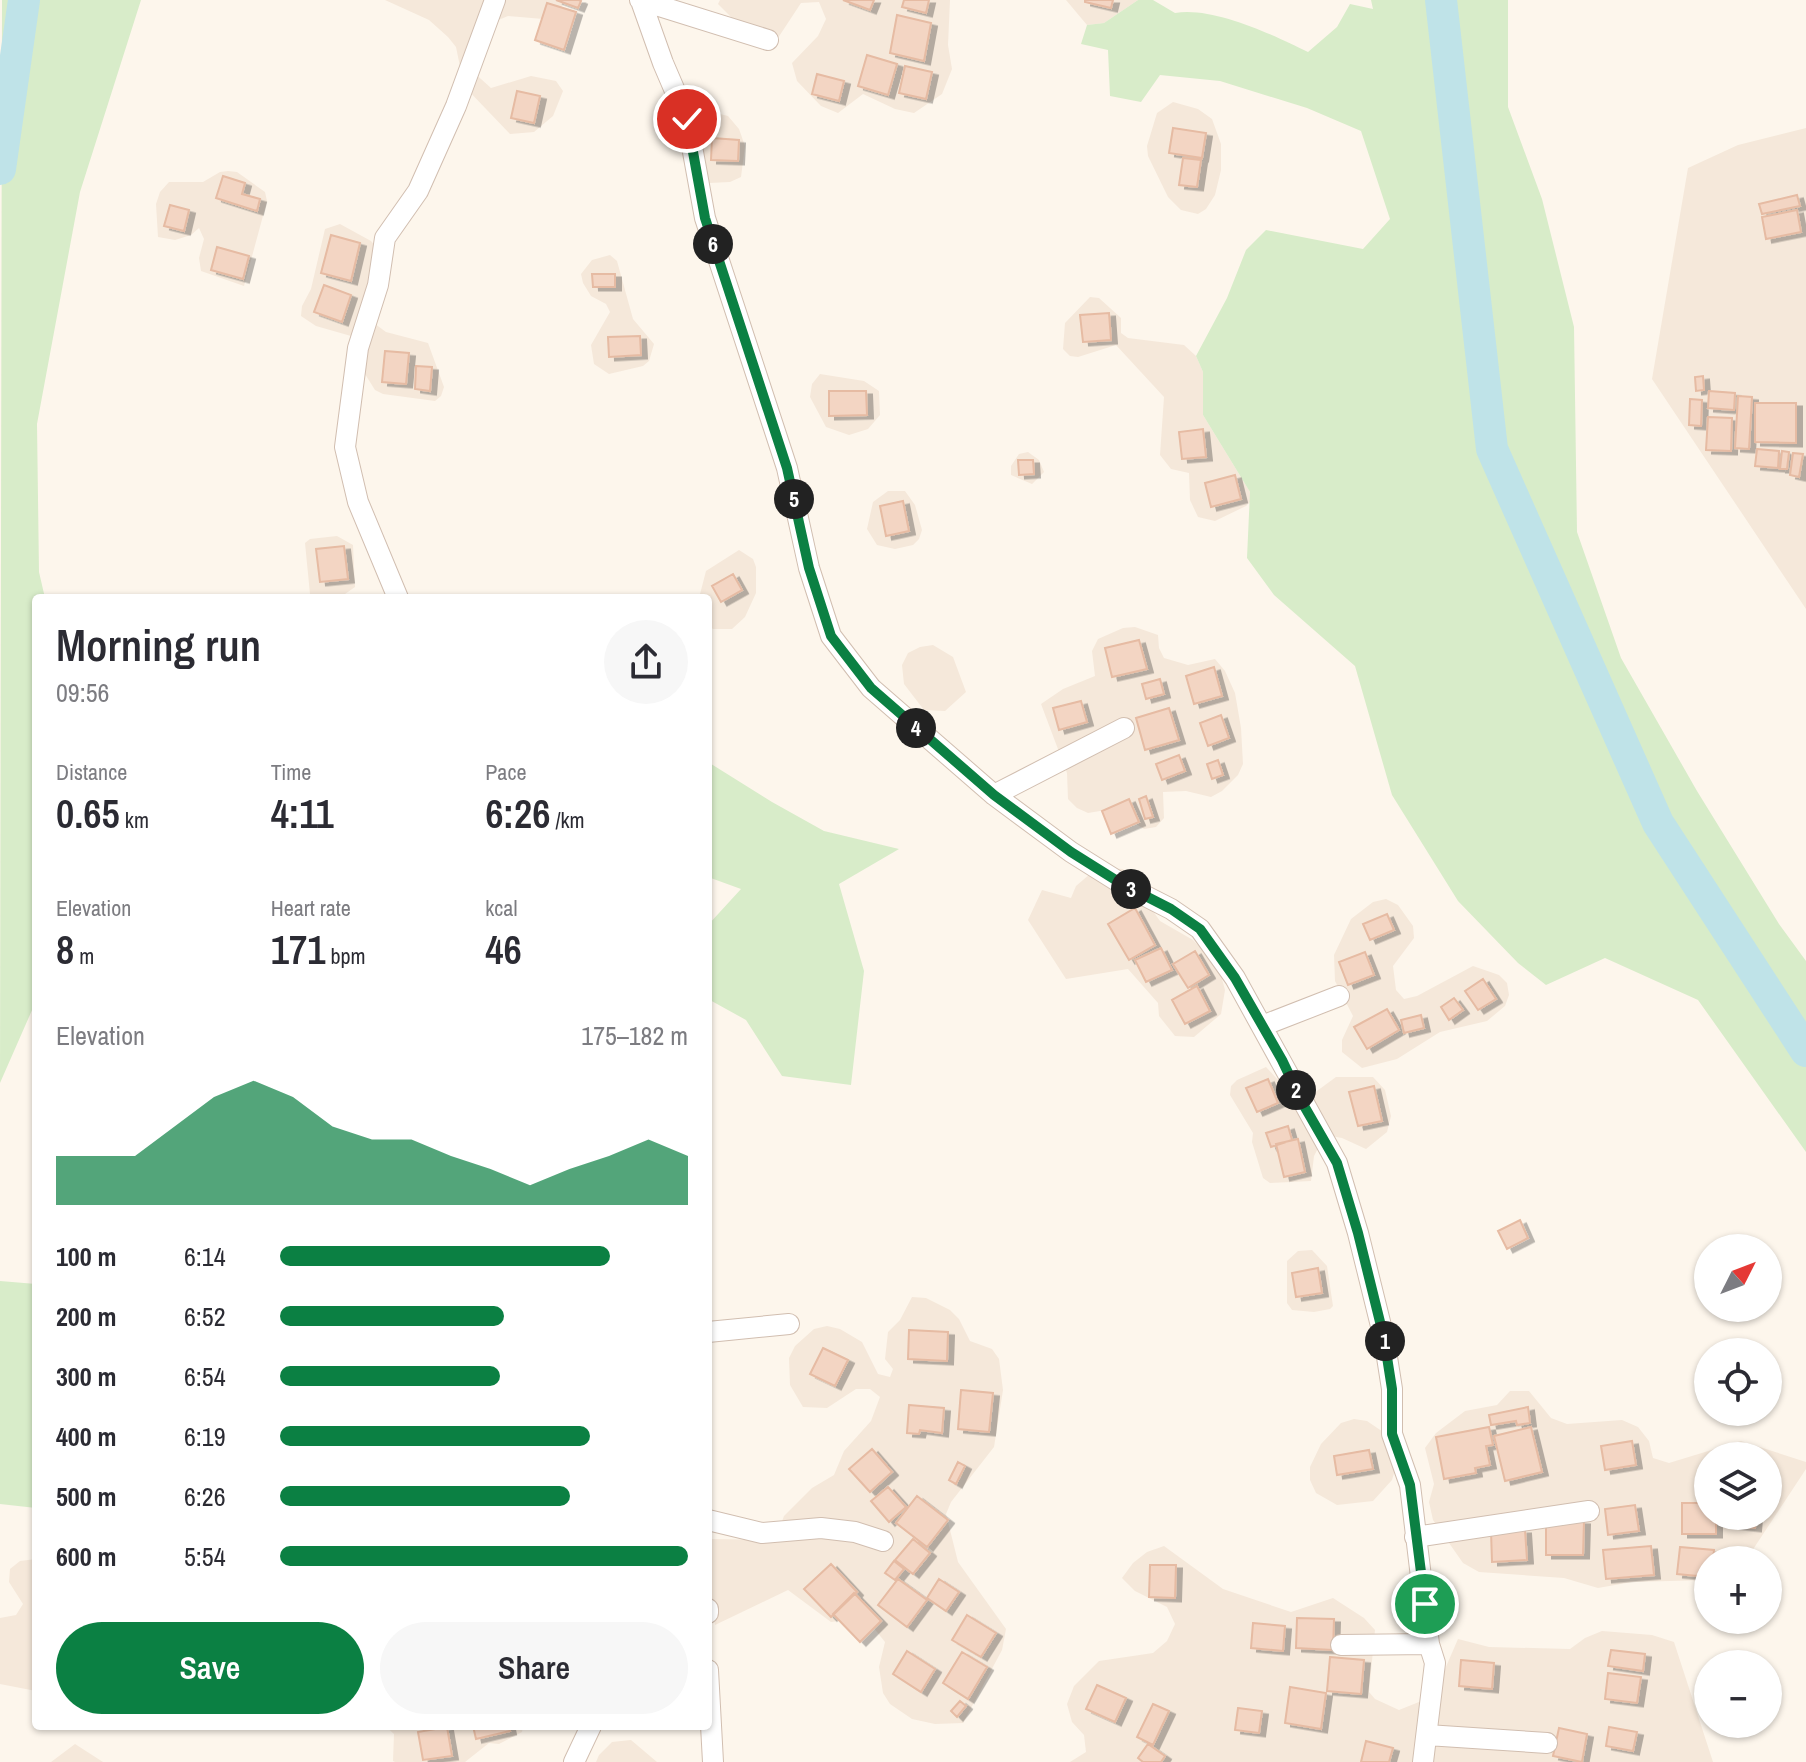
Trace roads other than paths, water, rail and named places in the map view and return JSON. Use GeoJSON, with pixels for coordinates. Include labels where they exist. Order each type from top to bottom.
{"type":"FeatureCollection","features":[{"type":"Feature","properties":{"kind":"street"},"geometry":{"type":"LineString","coordinates":[[396,594],[358,502],[345,447],[358,348],[378,285],[385,238],[418,191],[456,106],[495,0]]}},
{"type":"Feature","properties":{"kind":"street"},"geometry":{"type":"LineString","coordinates":[[640,0],[768,40]]}},
{"type":"Feature","properties":{"kind":"street"},"geometry":{"type":"LineString","coordinates":[[640,0],[687,119],[705,218],[787,468],[809,568],[831,636],[871,688],[994,795],[1071,852],[1200,929],[1235,978],[1337,1163],[1384,1338],[1392,1389],[1392,1434],[1410,1485],[1429,1644],[1435,1663],[1423,1762]]}},
{"type":"Feature","properties":{"kind":"street"},"geometry":{"type":"LineString","coordinates":[[994,795],[1124,728]]}},
{"type":"Feature","properties":{"kind":"street"},"geometry":{"type":"LineString","coordinates":[[1262,1026],[1339,996]]}},
{"type":"Feature","properties":{"kind":"street"},"geometry":{"type":"LineString","coordinates":[[712,1332],[789,1324]]}},
{"type":"Feature","properties":{"kind":"street"},"geometry":{"type":"LineString","coordinates":[[1415,1537],[1589,1511]]}},
{"type":"Feature","properties":{"kind":"street"},"geometry":{"type":"LineString","coordinates":[[712,1521],[762,1533],[821,1528],[855,1532],[883,1541]]}},
{"type":"Feature","properties":{"kind":"street"},"geometry":{"type":"LineString","coordinates":[[1341,1645],[1429,1644]]}},
{"type":"Feature","properties":{"kind":"street"},"geometry":{"type":"LineString","coordinates":[[574,1762],[589,1730]]}},
{"type":"Feature","properties":{"kind":"street"},"geometry":{"type":"LineString","coordinates":[[711,1730],[713,1762]]}},
{"type":"Feature","properties":{"kind":"street"},"geometry":{"type":"LineString","coordinates":[[1427,1735],[1547,1743]]}},
{"type":"Feature","properties":{"kind":"waterway"},"geometry":{"type":"LineString","coordinates":[[0,169],[24,0]]}},
{"type":"Feature","properties":{"kind":"waterway"},"geometry":{"type":"LineString","coordinates":[[1441,0],[1492,449],[1658,823],[1806,1051]]}}]}
